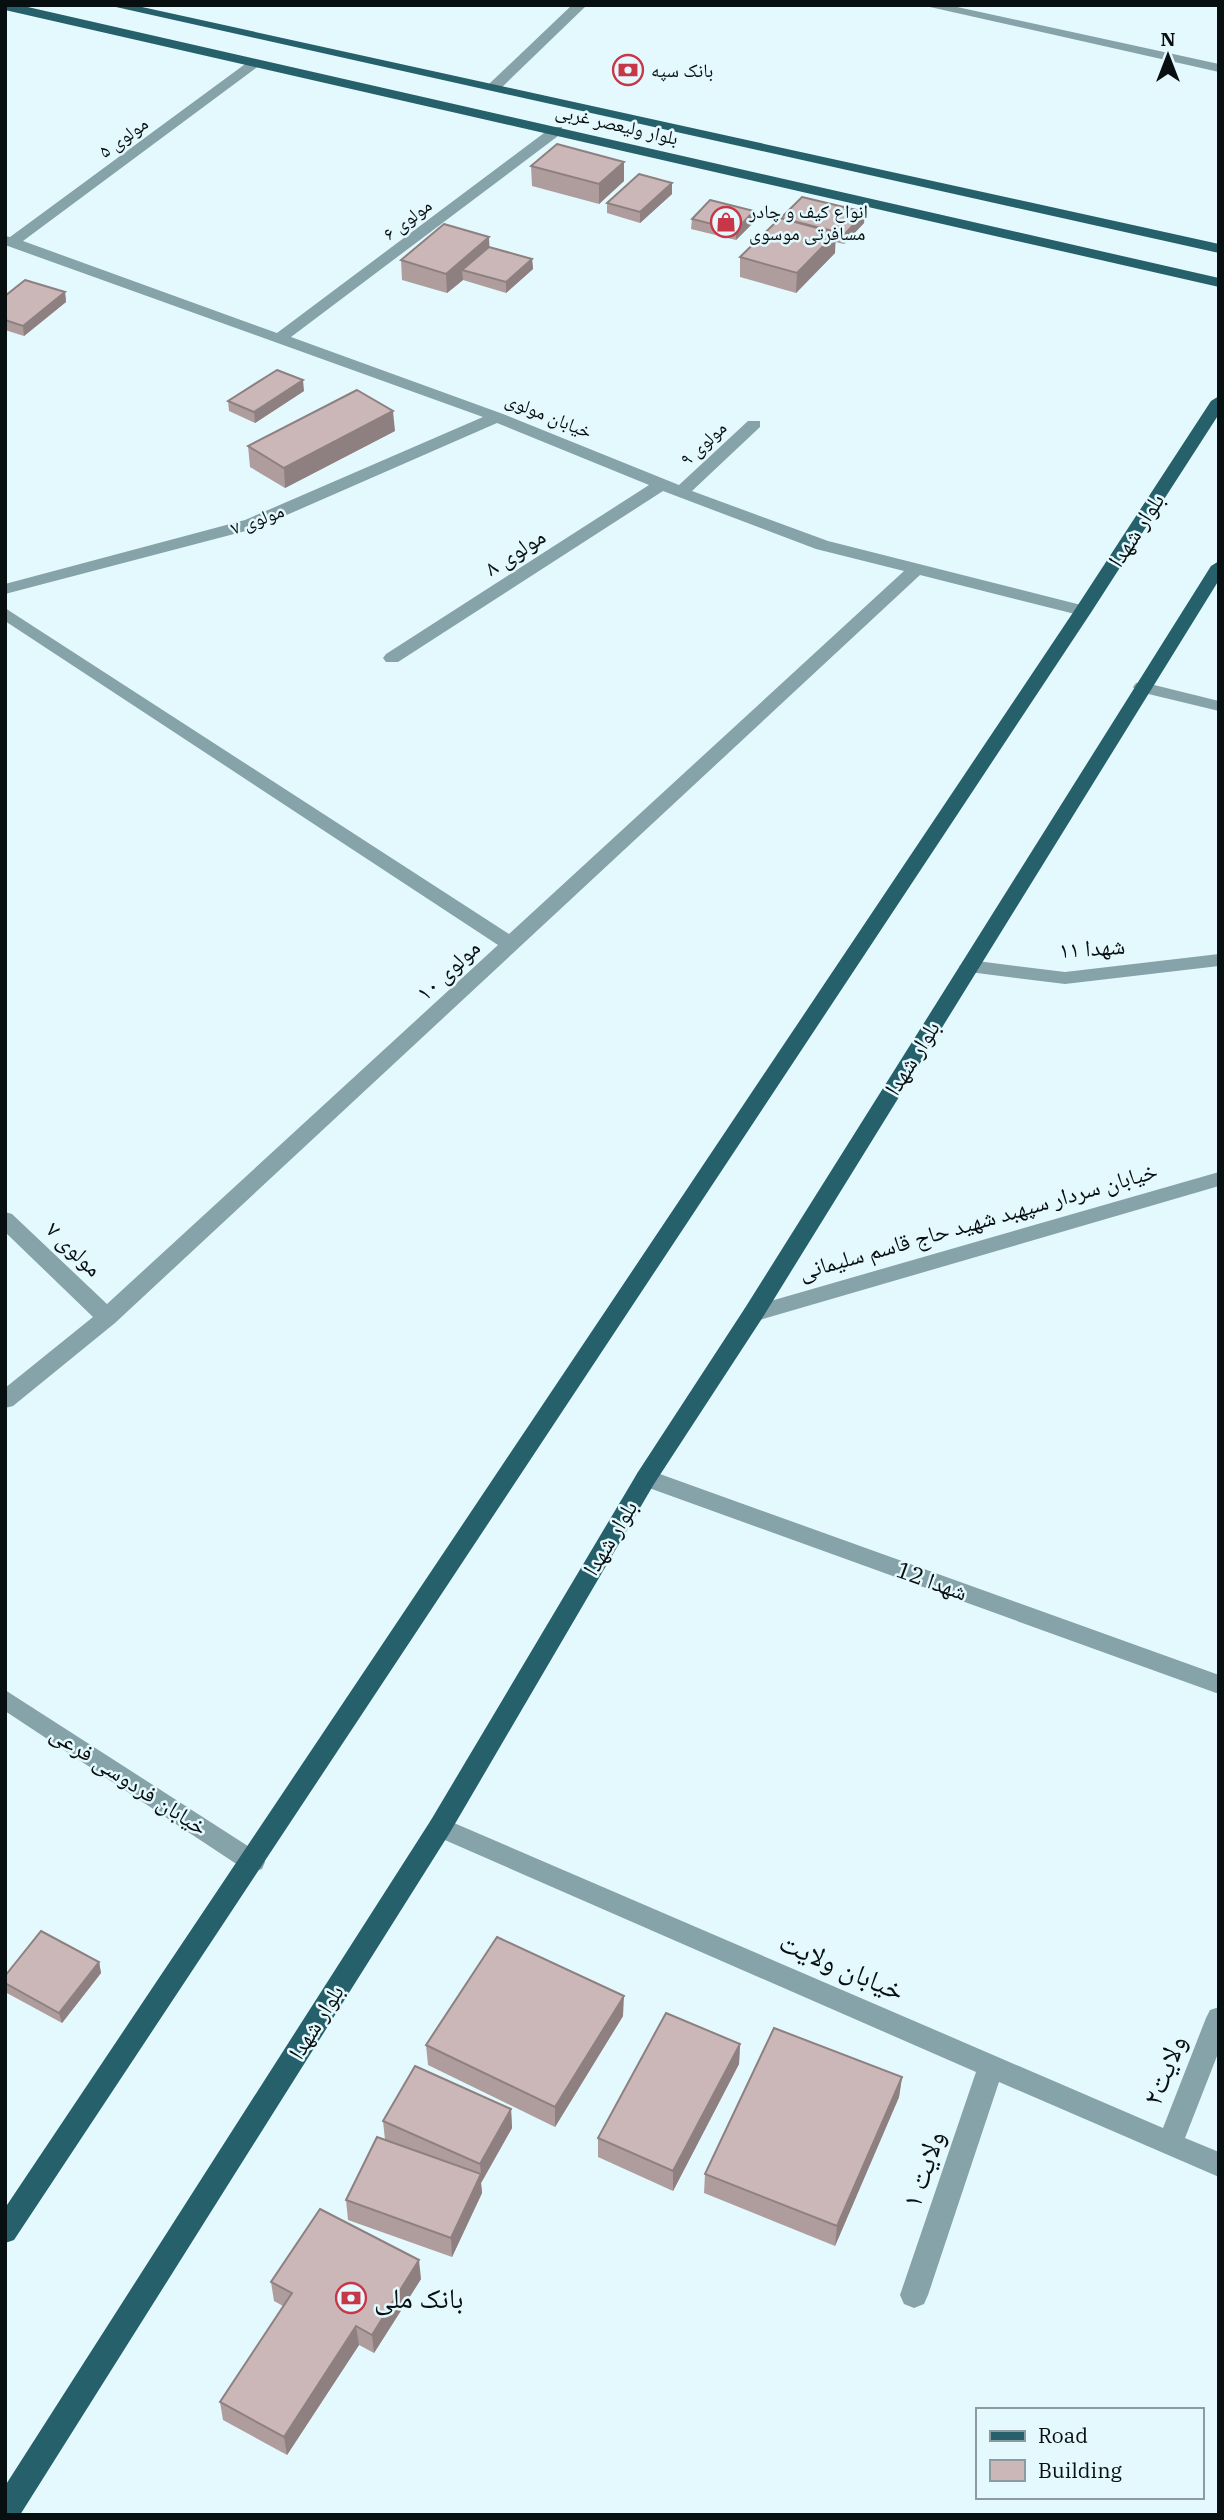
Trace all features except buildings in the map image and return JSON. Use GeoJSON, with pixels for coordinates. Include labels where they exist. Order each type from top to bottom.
{"type":"FeatureCollection","features":[{"type":"Feature","properties":{"kind":"main road","name":"بلوار ولیعصر غربی"},"geometry":{"type":"LineString","coordinates":[[114,5],[494,87],[1219,250]]}},
{"type":"Feature","properties":{"kind":"main road","name":"بلوار ولیعصر غربی"},"geometry":{"type":"LineString","coordinates":[[5,6],[1219,283]]}},
{"type":"Feature","properties":{"kind":"main road","name":"بلوار شهدا"},"geometry":{"type":"LineString","coordinates":[[5,2231],[1083,611],[1219,401]]}},
{"type":"Feature","properties":{"kind":"main road","name":"بلوار شهدا"},"geometry":{"type":"LineString","coordinates":[[5,2512],[440,1827],[646,1478],[753,1314],[1219,566]]}},
{"type":"Feature","properties":{"kind":"street"},"geometry":{"type":"LineString","coordinates":[[494,87],[580,5]]}},
{"type":"Feature","properties":{"kind":"street"},"geometry":{"type":"LineString","coordinates":[[928,5],[1219,68]]}},
{"type":"Feature","properties":{"kind":"street","name":"مولوی ۵"},"geometry":{"type":"LineString","coordinates":[[9,241],[257,62]]}},
{"type":"Feature","properties":{"kind":"street","name":"مولوی ۶"},"geometry":{"type":"LineString","coordinates":[[280,338],[557,130]]}},
{"type":"Feature","properties":{"kind":"street","name":"خیابان مولوی"},"geometry":{"type":"LineString","coordinates":[[9,241],[497,417],[681,492],[822,545],[1083,611]]}},
{"type":"Feature","properties":{"kind":"street","name":"مولوی ۷"},"geometry":{"type":"LineString","coordinates":[[5,589],[251,524],[497,417]]}},
{"type":"Feature","properties":{"kind":"street","name":"مولوی ۹"},"geometry":{"type":"LineString","coordinates":[[681,492],[754,424]]}},
{"type":"Feature","properties":{"kind":"street","name":"مولوی ۸"},"geometry":{"type":"LineString","coordinates":[[392,658],[662,484]]}},
{"type":"Feature","properties":{"kind":"street","name":"مولوی ۱۰"},"geometry":{"type":"LineString","coordinates":[[5,1400],[107,1317],[917,568]]}},
{"type":"Feature","properties":{"kind":"street"},"geometry":{"type":"LineString","coordinates":[[5,613],[512,945]]}},
{"type":"Feature","properties":{"kind":"street"},"geometry":{"type":"LineString","coordinates":[[1142,687],[1190,702],[1219,706]]}},
{"type":"Feature","properties":{"kind":"street","name":"شهدا ۱۱"},"geometry":{"type":"LineString","coordinates":[[969,966],[1065,978],[1219,960]]}},
{"type":"Feature","properties":{"kind":"street","name":"خیابان سردار سپهبد شهید حاج قاسم سلیمانی"},"geometry":{"type":"LineString","coordinates":[[753,1314],[1219,1179]]}},
{"type":"Feature","properties":{"kind":"street","name":"مولوی ۷"},"geometry":{"type":"LineString","coordinates":[[5,1219],[107,1317]]}},
{"type":"Feature","properties":{"kind":"street","name":"شهدا 12"},"geometry":{"type":"LineString","coordinates":[[646,1478],[1219,1685]]}},
{"type":"Feature","properties":{"kind":"street","name":"خیابان فردوسی فرعی"},"geometry":{"type":"LineString","coordinates":[[5,1699],[253,1862]]}},
{"type":"Feature","properties":{"kind":"street","name":"خیابان ولایت"},"geometry":{"type":"LineString","coordinates":[[440,1827],[992,2064],[1168,2145],[1219,2165]]}},
{"type":"Feature","properties":{"kind":"street","name":"ولایت۲"},"geometry":{"type":"LineString","coordinates":[[1168,2145],[1219,2018]]}},
{"type":"Feature","properties":{"kind":"street","name":"ولایت ۱"},"geometry":{"type":"LineString","coordinates":[[914,2295],[992,2064]]}},
{"type":"Feature","properties":{"kind":"place","name":"بانک سپه"},"geometry":{"type":"Point","coordinates":[628,70]}},
{"type":"Feature","properties":{"kind":"place","name":"انواع کیف و چادر مسافرتی موسوی"},"geometry":{"type":"Point","coordinates":[726,222]}},
{"type":"Feature","properties":{"kind":"place","name":"بانک ملی"},"geometry":{"type":"Point","coordinates":[351,2298]}}]}
